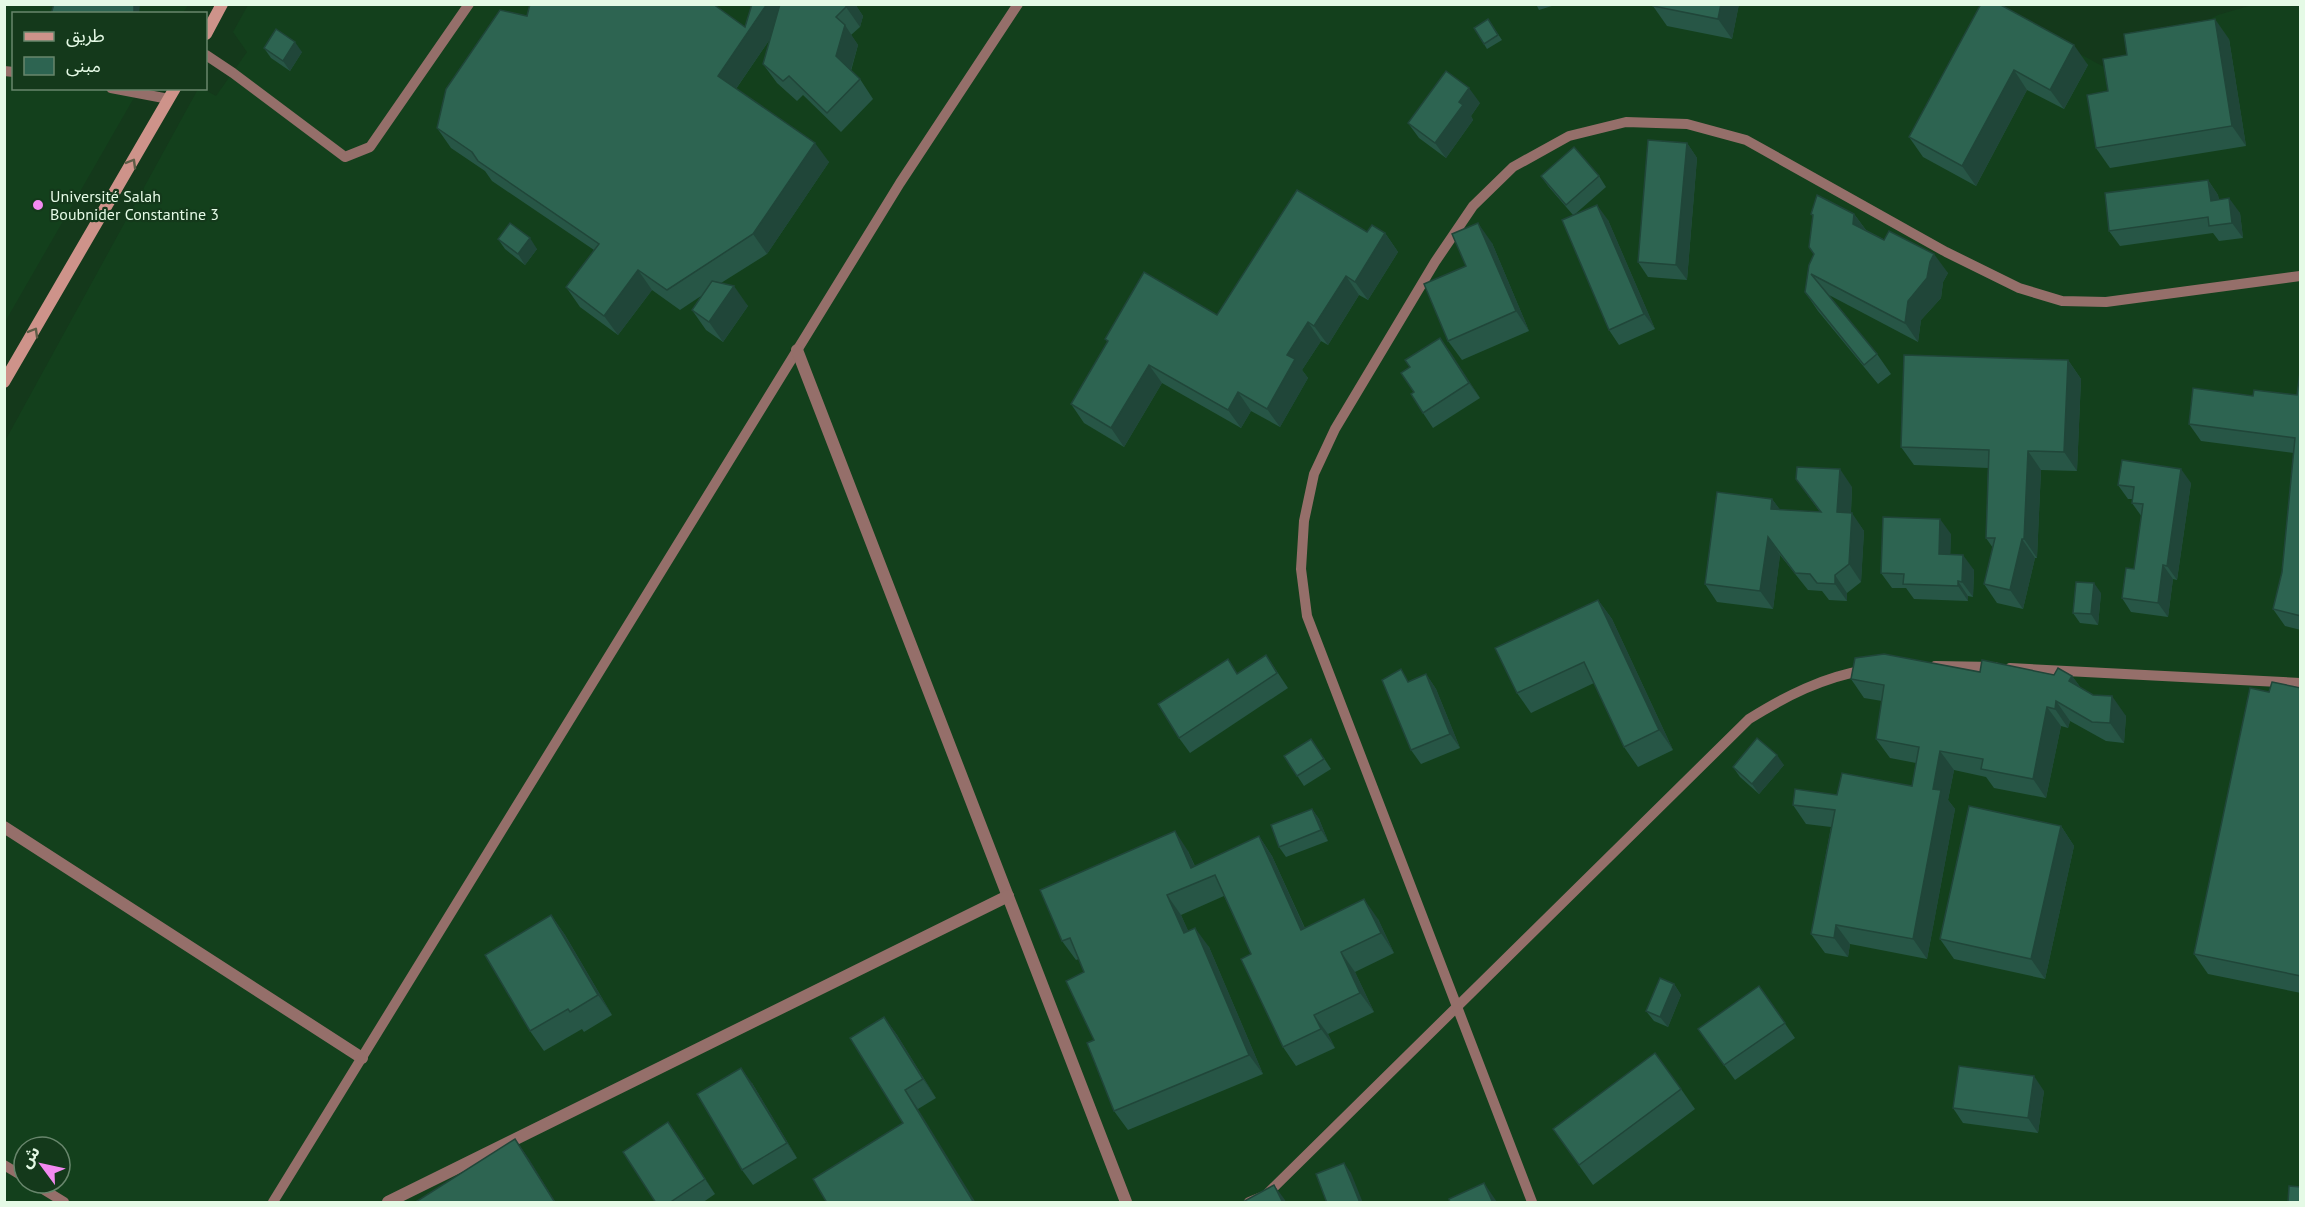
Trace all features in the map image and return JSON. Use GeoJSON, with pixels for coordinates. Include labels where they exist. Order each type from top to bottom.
{"type":"FeatureCollection","features":[{"type":"Feature","properties":{"kind":"main road"},"geometry":{"type":"LineString","coordinates":[[207,32],[222,4]]}},
{"type":"Feature","properties":{"kind":"main road"},"geometry":{"type":"LineString","coordinates":[[4,382],[172,94]]}},
{"type":"Feature","properties":{"kind":"street"},"geometry":{"type":"LineString","coordinates":[[797,350],[1126,1203]]}},
{"type":"Feature","properties":{"kind":"street"},"geometry":{"type":"LineString","coordinates":[[4,827],[362,1058]]}},
{"type":"Feature","properties":{"kind":"street"},"geometry":{"type":"LineString","coordinates":[[388,1203],[1008,896]]}},
{"type":"Feature","properties":{"kind":"lane"},"geometry":{"type":"LineString","coordinates":[[207,56],[345,157],[370,147],[469,4]]}},
{"type":"Feature","properties":{"kind":"lane"},"geometry":{"type":"LineString","coordinates":[[273,1203],[900,183],[1018,4]]}},
{"type":"Feature","properties":{"kind":"lane"},"geometry":{"type":"LineString","coordinates":[[131,90],[172,94]]}},
{"type":"Feature","properties":{"kind":"lane"},"geometry":{"type":"LineString","coordinates":[[1532,1203],[1307,616],[1301,569],[1304,521],[1314,474],[1335,429],[1435,261],[1473,206],[1513,167],[1569,136],[1626,122],[1687,124],[1746,141],[1946,252],[2019,288],[2062,301],[2106,302],[2301,276]]}},
{"type":"Feature","properties":{"kind":"lane"},"geometry":{"type":"LineString","coordinates":[[1923,666],[1999,667],[2301,683]]}},
{"type":"Feature","properties":{"kind":"lane"},"geometry":{"type":"LineString","coordinates":[[1249,1203],[1266,1195],[1749,719],[1787,695],[1846,673],[1879,668]]}},
{"type":"Feature","properties":{"kind":"shaded area"},"geometry":{"type":"Polygon","coordinates":[[[1987,4],[2106,68],[2218,15],[2252,5],[2300,5],[2300,1202],[5,1202],[5,441],[197,90],[205,90],[216,96],[247,52],[233,32],[248,5],[1987,4]]]}},
{"type":"Feature","properties":{"kind":"shaded area","name":"Université Salah Boubnider Constantine 3"},"geometry":{"type":"Polygon","coordinates":[[[5,5],[188,5],[184,12],[12,12],[12,90],[138,90],[5,322],[5,5]]]}},
{"type":"Feature","properties":{"kind":"building"},"geometry":{"type":"Polygon","coordinates":[[[54,4],[134,4],[134,12],[52,12],[54,4]]]}},
{"type":"Feature","properties":{"kind":"building"},"geometry":{"type":"Polygon","coordinates":[[[530,4],[713,4],[745,27],[752,4],[767,4],[718,76],[815,143],[753,234],[667,290],[638,270],[604,316],[566,287],[599,244],[478,161],[472,152],[437,128],[446,89],[500,10],[527,16],[530,4]]]}},
{"type":"Feature","properties":{"kind":"building"},"geometry":{"type":"Polygon","coordinates":[[[780,4],[846,4],[846,7],[836,17],[845,25],[836,56],[860,79],[827,113],[789,76],[783,81],[763,64],[780,4]]]}},
{"type":"Feature","properties":{"kind":"building"},"geometry":{"type":"Polygon","coordinates":[[[1654,4],[1721,4],[1718,19],[1653,6],[1654,4]]]}},
{"type":"Feature","properties":{"kind":"building"},"geometry":{"type":"Polygon","coordinates":[[[1981,4],[1999,4],[2074,45],[2050,90],[2014,70],[1962,166],[1909,137],[1981,4]]]}},
{"type":"Feature","properties":{"kind":"building"},"geometry":{"type":"Polygon","coordinates":[[[1488,19],[1498,35],[1484,44],[1474,28],[1488,19]]]}},
{"type":"Feature","properties":{"kind":"building"},"geometry":{"type":"Polygon","coordinates":[[[2215,19],[2232,126],[2096,148],[2087,95],[2108,91],[2103,59],[2127,55],[2124,34],[2215,19]]]}},
{"type":"Feature","properties":{"kind":"building"},"geometry":{"type":"Polygon","coordinates":[[[276,29],[295,42],[283,61],[264,48],[276,29]]]}},
{"type":"Feature","properties":{"kind":"building"},"geometry":{"type":"Polygon","coordinates":[[[1446,71],[1469,88],[1459,102],[1463,105],[1435,143],[1408,123],[1446,71]]]}},
{"type":"Feature","properties":{"kind":"building"},"geometry":{"type":"Polygon","coordinates":[[[1648,140],[1687,143],[1676,265],[1638,262],[1648,140]]]}},
{"type":"Feature","properties":{"kind":"building"},"geometry":{"type":"Polygon","coordinates":[[[1574,147],[1599,176],[1566,205],[1541,176],[1574,147]]]}},
{"type":"Feature","properties":{"kind":"building"},"geometry":{"type":"Polygon","coordinates":[[[2208,180],[2211,201],[2229,198],[2232,223],[2209,226],[2208,217],[2109,231],[2105,193],[2208,180]]]}},
{"type":"Feature","properties":{"kind":"building"},"geometry":{"type":"Polygon","coordinates":[[[1297,190],[1367,232],[1372,225],[1385,233],[1355,282],[1346,276],[1314,326],[1308,322],[1287,355],[1295,359],[1267,409],[1238,392],[1228,410],[1149,365],[1111,428],[1071,404],[1108,341],[1105,339],[1144,272],[1217,315],[1297,190]]]}},
{"type":"Feature","properties":{"kind":"building"},"geometry":{"type":"Polygon","coordinates":[[[1817,195],[1854,214],[1853,224],[1884,240],[1889,231],[1934,254],[1927,278],[1908,301],[1905,323],[1811,274],[1877,354],[1864,365],[1805,292],[1809,265],[1814,254],[1809,247],[1813,215],[1811,214],[1817,195]]]}},
{"type":"Feature","properties":{"kind":"building"},"geometry":{"type":"Polygon","coordinates":[[[1597,205],[1644,314],[1609,330],[1562,220],[1597,205]]]}},
{"type":"Feature","properties":{"kind":"building"},"geometry":{"type":"Polygon","coordinates":[[[510,223],[530,238],[518,254],[498,239],[510,223]]]}},
{"type":"Feature","properties":{"kind":"building"},"geometry":{"type":"Polygon","coordinates":[[[1478,223],[1516,311],[1448,341],[1424,284],[1466,266],[1452,234],[1478,223]]]}},
{"type":"Feature","properties":{"kind":"building"},"geometry":{"type":"Polygon","coordinates":[[[712,281],[734,286],[709,322],[692,310],[712,281]]]}},
{"type":"Feature","properties":{"kind":"building"},"geometry":{"type":"Polygon","coordinates":[[[1440,338],[1469,383],[1423,413],[1411,394],[1414,392],[1401,373],[1410,367],[1405,360],[1440,338]]]}},
{"type":"Feature","properties":{"kind":"building"},"geometry":{"type":"Polygon","coordinates":[[[1904,355],[2068,360],[2064,452],[2028,451],[2024,539],[2022,539],[2010,590],[1984,584],[1995,538],[1986,538],[1989,450],[1901,447],[1904,355]]]}},
{"type":"Feature","properties":{"kind":"building"},"geometry":{"type":"Polygon","coordinates":[[[2301,364],[2301,616],[2273,609],[2282,572],[2295,438],[2189,424],[2193,388],[2253,396],[2254,390],[2297,395],[2301,364]]]}},
{"type":"Feature","properties":{"kind":"building"},"geometry":{"type":"Polygon","coordinates":[[[2122,460],[2181,469],[2167,566],[2163,565],[2158,603],[2122,598],[2126,568],[2134,569],[2143,504],[2132,503],[2134,487],[2118,485],[2122,460]]]}},
{"type":"Feature","properties":{"kind":"building"},"geometry":{"type":"Polygon","coordinates":[[[1797,467],[1840,469],[1837,512],[1852,513],[1849,564],[1835,575],[1835,584],[1817,583],[1810,574],[1795,573],[1768,537],[1760,591],[1705,584],[1717,492],[1772,499],[1771,509],[1821,512],[1796,479],[1797,467]]]}},
{"type":"Feature","properties":{"kind":"building"},"geometry":{"type":"Polygon","coordinates":[[[1883,517],[1940,519],[1939,554],[1963,555],[1962,582],[1958,581],[1958,586],[1903,584],[1904,574],[1881,573],[1883,517]]]}},
{"type":"Feature","properties":{"kind":"building"},"geometry":{"type":"Polygon","coordinates":[[[2076,582],[2094,583],[2091,614],[2073,613],[2076,582]]]}},
{"type":"Feature","properties":{"kind":"building"},"geometry":{"type":"Polygon","coordinates":[[[1598,600],[1659,730],[1624,747],[1584,662],[1517,693],[1495,648],[1598,600]]]}},
{"type":"Feature","properties":{"kind":"building"},"geometry":{"type":"Polygon","coordinates":[[[1884,654],[1980,672],[1982,660],[2054,675],[2058,668],[2072,676],[2069,681],[2093,695],[2112,696],[2110,723],[2092,722],[2056,701],[2055,709],[2047,707],[2033,779],[1981,769],[1983,759],[1940,751],[1933,789],[1941,790],[1913,939],[1836,925],[1834,938],[1811,934],[1835,810],[1793,805],[1795,789],[1837,795],[1842,773],[1912,786],[1919,747],[1876,739],[1884,685],[1851,679],[1855,658],[1884,654]]]}},
{"type":"Feature","properties":{"kind":"building"},"geometry":{"type":"Polygon","coordinates":[[[1266,655],[1277,673],[1179,738],[1158,704],[1228,659],[1237,674],[1266,655]]]}},
{"type":"Feature","properties":{"kind":"building"},"geometry":{"type":"Polygon","coordinates":[[[1401,669],[1408,682],[1426,674],[1450,734],[1411,750],[1382,680],[1401,669]]]}},
{"type":"Feature","properties":{"kind":"building"},"geometry":{"type":"Polygon","coordinates":[[[2272,682],[2301,688],[2301,976],[2194,954],[2250,688],[2269,692],[2272,682]]]}},
{"type":"Feature","properties":{"kind":"building"},"geometry":{"type":"Polygon","coordinates":[[[1757,738],[1777,755],[1752,784],[1733,767],[1757,738]]]}},
{"type":"Feature","properties":{"kind":"building"},"geometry":{"type":"Polygon","coordinates":[[[1311,739],[1324,759],[1297,776],[1284,756],[1311,739]]]}},
{"type":"Feature","properties":{"kind":"building"},"geometry":{"type":"Polygon","coordinates":[[[1969,806],[2061,826],[2031,959],[1940,939],[1969,806]]]}},
{"type":"Feature","properties":{"kind":"building"},"geometry":{"type":"Polygon","coordinates":[[[1312,809],[1321,830],[1279,847],[1271,825],[1312,809]]]}},
{"type":"Feature","properties":{"kind":"building"},"geometry":{"type":"Polygon","coordinates":[[[1175,831],[1191,868],[1259,836],[1301,930],[1364,899],[1381,933],[1341,952],[1360,993],[1314,1015],[1321,1029],[1283,1047],[1241,959],[1251,954],[1215,875],[1167,895],[1184,933],[1195,928],[1249,1055],[1114,1111],[1087,1043],[1094,1040],[1066,981],[1084,972],[1070,938],[1062,941],[1040,890],[1175,831]]]}},
{"type":"Feature","properties":{"kind":"building"},"geometry":{"type":"Polygon","coordinates":[[[551,915],[598,995],[570,1012],[568,1009],[530,1031],[485,955],[551,915]]]}},
{"type":"Feature","properties":{"kind":"building"},"geometry":{"type":"Polygon","coordinates":[[[1660,978],[1674,984],[1660,1017],[1646,1011],[1660,978]]]}},
{"type":"Feature","properties":{"kind":"building"},"geometry":{"type":"Polygon","coordinates":[[[1759,986],[1785,1023],[1724,1065],[1698,1029],[1759,986]]]}},
{"type":"Feature","properties":{"kind":"building"},"geometry":{"type":"Polygon","coordinates":[[[884,1017],[923,1079],[905,1090],[974,1203],[827,1203],[813,1179],[903,1123],[850,1038],[884,1017]]]}},
{"type":"Feature","properties":{"kind":"building"},"geometry":{"type":"Polygon","coordinates":[[[1655,1053],[1681,1089],[1579,1165],[1553,1129],[1655,1053]]]}},
{"type":"Feature","properties":{"kind":"building"},"geometry":{"type":"Polygon","coordinates":[[[1959,1066],[2034,1076],[2028,1118],[1953,1108],[1959,1066]]]}},
{"type":"Feature","properties":{"kind":"building"},"geometry":{"type":"Polygon","coordinates":[[[741,1068],[787,1143],[742,1170],[697,1094],[741,1068]]]}},
{"type":"Feature","properties":{"kind":"building"},"geometry":{"type":"Polygon","coordinates":[[[668,1122],[705,1179],[669,1203],[656,1203],[623,1152],[668,1122]]]}},
{"type":"Feature","properties":{"kind":"building"},"geometry":{"type":"Polygon","coordinates":[[[515,1139],[554,1201],[552,1203],[414,1203],[515,1139]]]}},
{"type":"Feature","properties":{"kind":"building"},"geometry":{"type":"Polygon","coordinates":[[[1344,1163],[1360,1203],[1327,1203],[1316,1174],[1344,1163]]]}},
{"type":"Feature","properties":{"kind":"building"},"geometry":{"type":"Polygon","coordinates":[[[1484,1183],[1493,1203],[1450,1203],[1449,1199],[1484,1183]]]}},
{"type":"Feature","properties":{"kind":"building"},"geometry":{"type":"Polygon","coordinates":[[[1274,1185],[1283,1203],[1241,1203],[1274,1185]]]}},
{"type":"Feature","properties":{"kind":"building"},"geometry":{"type":"Polygon","coordinates":[[[2289,1186],[2301,1187],[2301,1203],[2288,1203],[2289,1186]]]}},
{"type":"Feature","properties":{"kind":"place","name":"Université Salah Boubnider Constantine 3"},"geometry":{"type":"Point","coordinates":[38,205]}}]}
